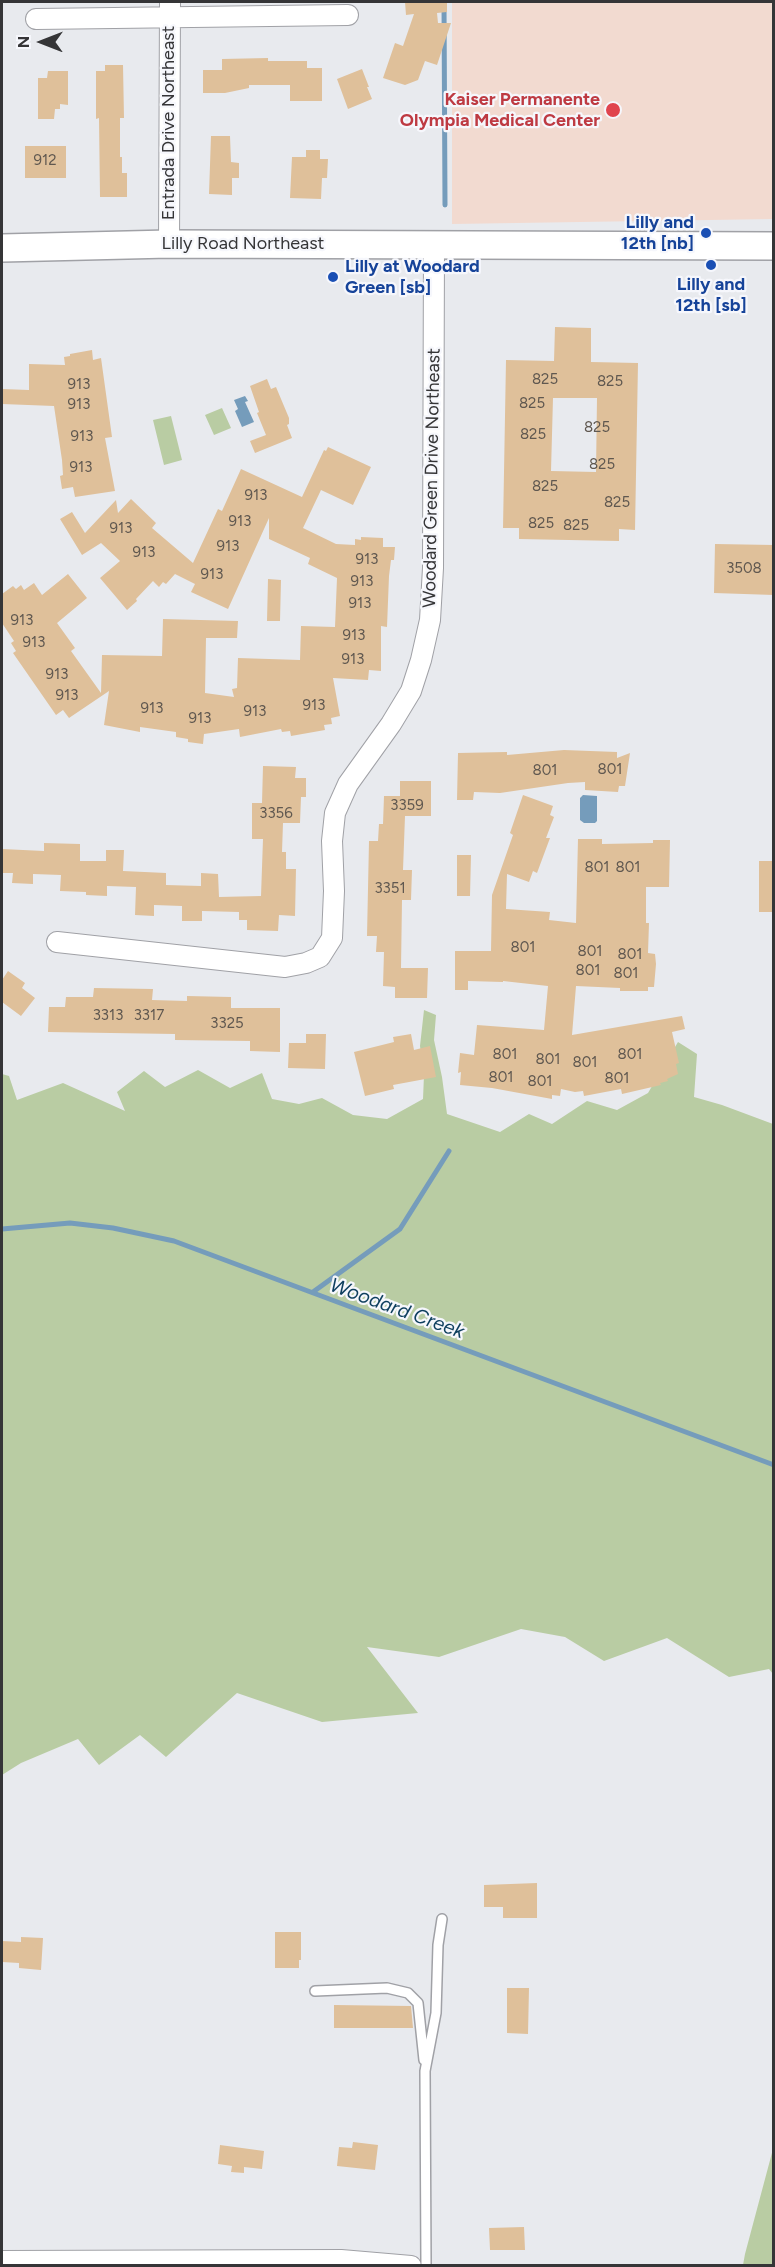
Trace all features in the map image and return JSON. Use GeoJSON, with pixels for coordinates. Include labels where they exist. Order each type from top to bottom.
{"type":"FeatureCollection","features":[{"type":"Feature","properties":{"kind":"street"},"geometry":{"type":"LineString","coordinates":[[36,19],[170,9],[348,15]]}},
{"type":"Feature","properties":{"kind":"street","name":"Entrada Drive Northeast"},"geometry":{"type":"LineString","coordinates":[[169,244],[170,9]]}},
{"type":"Feature","properties":{"kind":"street","name":"Lilly Road Northeast"},"geometry":{"type":"LineString","coordinates":[[2,248],[169,244],[774,246]]}},
{"type":"Feature","properties":{"kind":"street","name":"Woodard Green Drive Northeast"},"geometry":{"type":"LineString","coordinates":[[57,942],[285,967],[306,963],[320,957],[332,938],[334,891],[332,841],[335,813],[348,784],[391,724],[411,691],[430,620],[433,568],[434,245]]}},
{"type":"Feature","properties":{"kind":"street"},"geometry":{"type":"LineString","coordinates":[[2,2261],[341,2260],[411,2265]]}},
{"type":"Feature","properties":{"kind":"lane"},"geometry":{"type":"LineString","coordinates":[[425,2071],[436,2013],[438,1945],[442,1919]]}},
{"type":"Feature","properties":{"kind":"lane"},"geometry":{"type":"LineString","coordinates":[[315,1991],[387,1988],[408,1993],[418,2003],[425,2071],[426,2265]]}},
{"type":"Feature","properties":{"kind":"shaded area","name":"Kaiser Permanente Olympia Medical Center"},"geometry":{"type":"Polygon","coordinates":[[[452,2],[773,2],[773,219],[452,224],[452,2]]]}},
{"type":"Feature","properties":{"kind":"green space"},"geometry":{"type":"Polygon","coordinates":[[[222,408],[231,428],[214,435],[205,415],[222,408]]]}},
{"type":"Feature","properties":{"kind":"green space"},"geometry":{"type":"Polygon","coordinates":[[[171,416],[182,460],[164,465],[153,420],[171,416]]]}},
{"type":"Feature","properties":{"kind":"green space"},"geometry":{"type":"Polygon","coordinates":[[[424,1010],[436,1015],[434,1040],[447,1114],[500,1132],[529,1114],[552,1124],[587,1101],[617,1110],[648,1093],[678,1042],[697,1054],[694,1097],[773,1124],[773,1674],[769,1669],[729,1677],[667,1638],[604,1661],[565,1637],[521,1629],[439,1657],[367,1647],[418,1713],[322,1722],[237,1693],[166,1757],[140,1735],[99,1765],[78,1739],[21,1763],[2,1775],[2,1074],[9,1076],[17,1100],[63,1083],[125,1111],[117,1092],[144,1071],[165,1087],[198,1070],[230,1088],[262,1073],[272,1099],[299,1104],[322,1098],[353,1115],[387,1119],[423,1099],[424,1075],[420,1046],[424,1010]]]}},
{"type":"Feature","properties":{"kind":"green space"},"geometry":{"type":"Polygon","coordinates":[[[773,2149],[773,2265],[743,2265],[745,2254],[773,2149]]]}},
{"type":"Feature","properties":{"kind":"water"},"geometry":{"type":"Polygon","coordinates":[[[245,396],[248,401],[245,402],[254,422],[242,427],[235,411],[238,409],[234,400],[245,396]]]}},
{"type":"Feature","properties":{"kind":"water"},"geometry":{"type":"Polygon","coordinates":[[[583,795],[597,796],[597,821],[595,823],[584,823],[580,820],[580,798],[583,795]]]}},
{"type":"Feature","properties":{"kind":"building"},"geometry":{"type":"Polygon","coordinates":[[[405,2],[447,2],[447,12],[437,13],[438,23],[451,23],[437,65],[425,61],[418,80],[405,85],[383,78],[395,43],[403,46],[414,14],[406,15],[405,2]]]}},
{"type":"Feature","properties":{"kind":"building"},"geometry":{"type":"Polygon","coordinates":[[[268,58],[268,61],[307,61],[307,68],[322,68],[322,101],[290,101],[290,85],[249,85],[249,88],[225,93],[203,93],[203,70],[222,70],[222,59],[268,58]]]}},
{"type":"Feature","properties":{"kind":"building"},"geometry":{"type":"Polygon","coordinates":[[[105,65],[123,65],[124,118],[120,118],[120,157],[122,157],[122,173],[127,173],[127,197],[100,197],[96,71],[105,71],[105,65]]]}},
{"type":"Feature","properties":{"kind":"building"},"geometry":{"type":"Polygon","coordinates":[[[362,69],[372,99],[348,109],[337,79],[362,69]]]}},
{"type":"Feature","properties":{"kind":"building"},"geometry":{"type":"Polygon","coordinates":[[[48,71],[68,71],[68,105],[60,104],[60,109],[55,109],[54,119],[38,119],[38,78],[47,78],[48,71]]]}},
{"type":"Feature","properties":{"kind":"building"},"geometry":{"type":"Polygon","coordinates":[[[211,136],[230,136],[231,162],[239,163],[239,178],[232,178],[232,195],[209,194],[211,136]]]}},
{"type":"Feature","properties":{"kind":"building"},"geometry":{"type":"Polygon","coordinates":[[[25,146],[66,146],[66,178],[25,178],[25,146]]]}},
{"type":"Feature","properties":{"kind":"building"},"geometry":{"type":"Polygon","coordinates":[[[306,150],[320,150],[320,159],[328,159],[327,178],[322,178],[321,199],[290,198],[292,157],[306,157],[306,150]]]}},
{"type":"Feature","properties":{"kind":"building"},"geometry":{"type":"Polygon","coordinates":[[[555,327],[591,328],[591,362],[638,363],[635,530],[619,529],[619,541],[519,539],[519,528],[503,528],[506,360],[554,361],[555,327]],[[553,398],[551,471],[596,472],[597,398],[553,398]]]}},
{"type":"Feature","properties":{"kind":"building"},"geometry":{"type":"Polygon","coordinates":[[[92,350],[93,360],[101,358],[112,437],[105,438],[115,491],[75,497],[73,487],[62,489],[60,476],[63,475],[62,460],[54,406],[2,404],[2,389],[29,390],[29,364],[65,365],[64,357],[92,350]]]}},
{"type":"Feature","properties":{"kind":"building"},"geometry":{"type":"Polygon","coordinates":[[[267,379],[271,389],[276,387],[289,418],[287,425],[292,438],[255,453],[250,441],[266,435],[250,386],[267,379]]]}},
{"type":"Feature","properties":{"kind":"building"},"geometry":{"type":"Polygon","coordinates":[[[328,447],[371,467],[353,505],[321,490],[303,528],[336,544],[355,545],[355,539],[361,540],[361,537],[383,538],[383,547],[395,547],[389,576],[387,627],[381,626],[381,671],[369,670],[368,680],[333,678],[340,716],[331,718],[332,724],[324,725],[325,730],[291,736],[290,731],[282,732],[281,729],[240,737],[239,729],[204,734],[203,744],[188,742],[188,739],[176,737],[176,732],[140,727],[140,732],[104,725],[109,691],[69,718],[63,710],[56,715],[13,653],[16,651],[11,643],[14,641],[2,623],[2,594],[13,586],[16,589],[21,585],[24,590],[34,583],[42,595],[68,574],[87,598],[57,623],[75,648],[71,651],[101,693],[102,655],[162,656],[163,619],[238,621],[237,638],[206,638],[205,693],[234,697],[232,689],[237,688],[238,658],[300,660],[301,626],[335,627],[337,578],[308,564],[310,558],[269,539],[269,518],[228,609],[191,592],[195,584],[175,574],[166,584],[163,582],[159,587],[153,581],[127,610],[100,578],[120,561],[101,543],[82,555],[60,519],[72,512],[85,533],[116,500],[118,513],[131,499],[156,523],[152,528],[193,563],[218,509],[222,511],[241,469],[302,497],[324,450],[326,451],[328,447]]]}},
{"type":"Feature","properties":{"kind":"building"},"geometry":{"type":"Polygon","coordinates":[[[715,544],[774,545],[774,595],[714,593],[715,544]]]}},
{"type":"Feature","properties":{"kind":"building"},"geometry":{"type":"Polygon","coordinates":[[[268,579],[281,580],[280,621],[267,621],[268,579]]]}},
{"type":"Feature","properties":{"kind":"building"},"geometry":{"type":"Polygon","coordinates":[[[564,750],[617,752],[617,758],[630,753],[625,786],[619,786],[618,792],[585,790],[585,782],[568,783],[500,793],[474,792],[473,800],[457,800],[458,753],[507,752],[507,755],[564,750]]]}},
{"type":"Feature","properties":{"kind":"building"},"geometry":{"type":"Polygon","coordinates":[[[263,766],[296,767],[295,778],[306,778],[306,797],[301,797],[300,823],[283,823],[282,852],[286,852],[286,869],[296,869],[295,916],[279,915],[278,931],[247,930],[247,920],[239,920],[239,912],[202,911],[202,921],[182,921],[182,906],[154,905],[154,916],[135,915],[136,887],[107,886],[107,896],[86,895],[86,892],[60,891],[61,875],[33,874],[33,884],[12,883],[13,873],[2,873],[2,849],[44,851],[44,843],[80,844],[80,861],[106,861],[106,850],[124,850],[123,871],[166,873],[166,885],[201,886],[201,873],[218,874],[219,897],[261,896],[263,839],[252,839],[252,803],[262,803],[263,766]]]}},
{"type":"Feature","properties":{"kind":"building"},"geometry":{"type":"Polygon","coordinates":[[[400,781],[431,781],[431,816],[405,816],[403,870],[412,870],[411,900],[402,900],[401,968],[428,968],[427,998],[395,998],[395,987],[383,986],[384,952],[376,952],[377,936],[367,936],[369,841],[378,841],[379,824],[383,824],[384,796],[400,796],[400,781]]]}},
{"type":"Feature","properties":{"kind":"building"},"geometry":{"type":"Polygon","coordinates":[[[523,795],[553,806],[550,815],[554,817],[546,838],[550,838],[537,873],[533,871],[529,882],[507,874],[506,909],[550,912],[549,920],[576,923],[578,839],[602,839],[602,844],[653,843],[653,840],[670,840],[669,887],[646,887],[646,923],[649,923],[648,953],[655,954],[656,964],[654,987],[648,987],[648,991],[620,991],[620,988],[576,986],[572,1035],[682,1016],[685,1029],[672,1032],[679,1063],[676,1064],[678,1074],[660,1083],[661,1085],[622,1094],[621,1089],[584,1096],[583,1091],[561,1089],[560,1096],[552,1095],[552,1099],[492,1088],[460,1085],[461,1072],[458,1073],[460,1053],[474,1055],[477,1025],[544,1030],[548,986],[503,981],[468,981],[468,990],[455,990],[455,951],[491,951],[492,895],[513,835],[510,833],[523,795]]]}},
{"type":"Feature","properties":{"kind":"building"},"geometry":{"type":"Polygon","coordinates":[[[457,855],[471,855],[470,896],[457,896],[457,855]]]}},
{"type":"Feature","properties":{"kind":"building"},"geometry":{"type":"Polygon","coordinates":[[[759,861],[774,861],[774,912],[759,912],[759,861]]]}},
{"type":"Feature","properties":{"kind":"building"},"geometry":{"type":"Polygon","coordinates":[[[8,971],[25,983],[22,988],[35,998],[21,1016],[2,1002],[2,980],[8,971]]]}},
{"type":"Feature","properties":{"kind":"building"},"geometry":{"type":"Polygon","coordinates":[[[94,988],[153,989],[152,1000],[187,1001],[187,996],[231,997],[231,1008],[280,1008],[280,1052],[250,1051],[250,1041],[175,1040],[175,1034],[48,1032],[49,1007],[65,1007],[66,997],[93,997],[94,988]]]}},
{"type":"Feature","properties":{"kind":"building"},"geometry":{"type":"Polygon","coordinates":[[[306,1034],[326,1034],[325,1069],[288,1068],[289,1043],[306,1043],[306,1034]]]}},
{"type":"Feature","properties":{"kind":"building"},"geometry":{"type":"Polygon","coordinates":[[[411,1034],[414,1050],[430,1046],[436,1077],[393,1085],[394,1089],[365,1096],[354,1052],[394,1042],[393,1037],[411,1034]]]}},
{"type":"Feature","properties":{"kind":"building"},"geometry":{"type":"Polygon","coordinates":[[[537,1883],[537,1918],[503,1918],[503,1907],[484,1907],[484,1885],[537,1883]]]}},
{"type":"Feature","properties":{"kind":"building"},"geometry":{"type":"Polygon","coordinates":[[[275,1932],[301,1932],[299,1968],[275,1968],[275,1932]]]}},
{"type":"Feature","properties":{"kind":"building"},"geometry":{"type":"Polygon","coordinates":[[[21,1937],[43,1938],[41,1970],[19,1968],[19,1963],[2,1962],[2,1941],[21,1942],[21,1937]]]}},
{"type":"Feature","properties":{"kind":"building"},"geometry":{"type":"Polygon","coordinates":[[[507,1988],[529,1988],[528,2034],[507,2033],[507,1988]]]}},
{"type":"Feature","properties":{"kind":"building"},"geometry":{"type":"Polygon","coordinates":[[[334,2005],[411,2006],[413,2028],[334,2028],[334,2005]]]}},
{"type":"Feature","properties":{"kind":"building"},"geometry":{"type":"Polygon","coordinates":[[[353,2142],[378,2145],[375,2170],[337,2166],[339,2147],[352,2148],[353,2142]]]}},
{"type":"Feature","properties":{"kind":"building"},"geometry":{"type":"Polygon","coordinates":[[[220,2145],[264,2151],[262,2169],[244,2167],[244,2173],[231,2172],[232,2166],[218,2164],[220,2145]]]}},
{"type":"Feature","properties":{"kind":"building"},"geometry":{"type":"Polygon","coordinates":[[[524,2227],[525,2250],[490,2250],[489,2228],[524,2227]]]}},
{"type":"Feature","properties":{"kind":"waterway"},"geometry":{"type":"LineString","coordinates":[[444,2],[445,205]]}},
{"type":"Feature","properties":{"kind":"waterway"},"geometry":{"type":"LineString","coordinates":[[313,1292],[400,1229],[449,1151]]}},
{"type":"Feature","properties":{"kind":"waterway","name":"Woodard Creek"},"geometry":{"type":"LineString","coordinates":[[2,1229],[70,1223],[113,1228],[174,1241],[774,1465]]}},
{"type":"Feature","properties":{"kind":"place","name":"Kaiser Permanente Olympia Medical Center"},"geometry":{"type":"Point","coordinates":[613,110]}},
{"type":"Feature","properties":{"kind":"place","name":"Lilly and 12th [nb]"},"geometry":{"type":"Point","coordinates":[706,233]}},
{"type":"Feature","properties":{"kind":"place","name":"Lilly and 12th [sb]"},"geometry":{"type":"Point","coordinates":[711,265]}},
{"type":"Feature","properties":{"kind":"place","name":"Lilly at Woodard Green [sb]"},"geometry":{"type":"Point","coordinates":[333,277]}}]}
